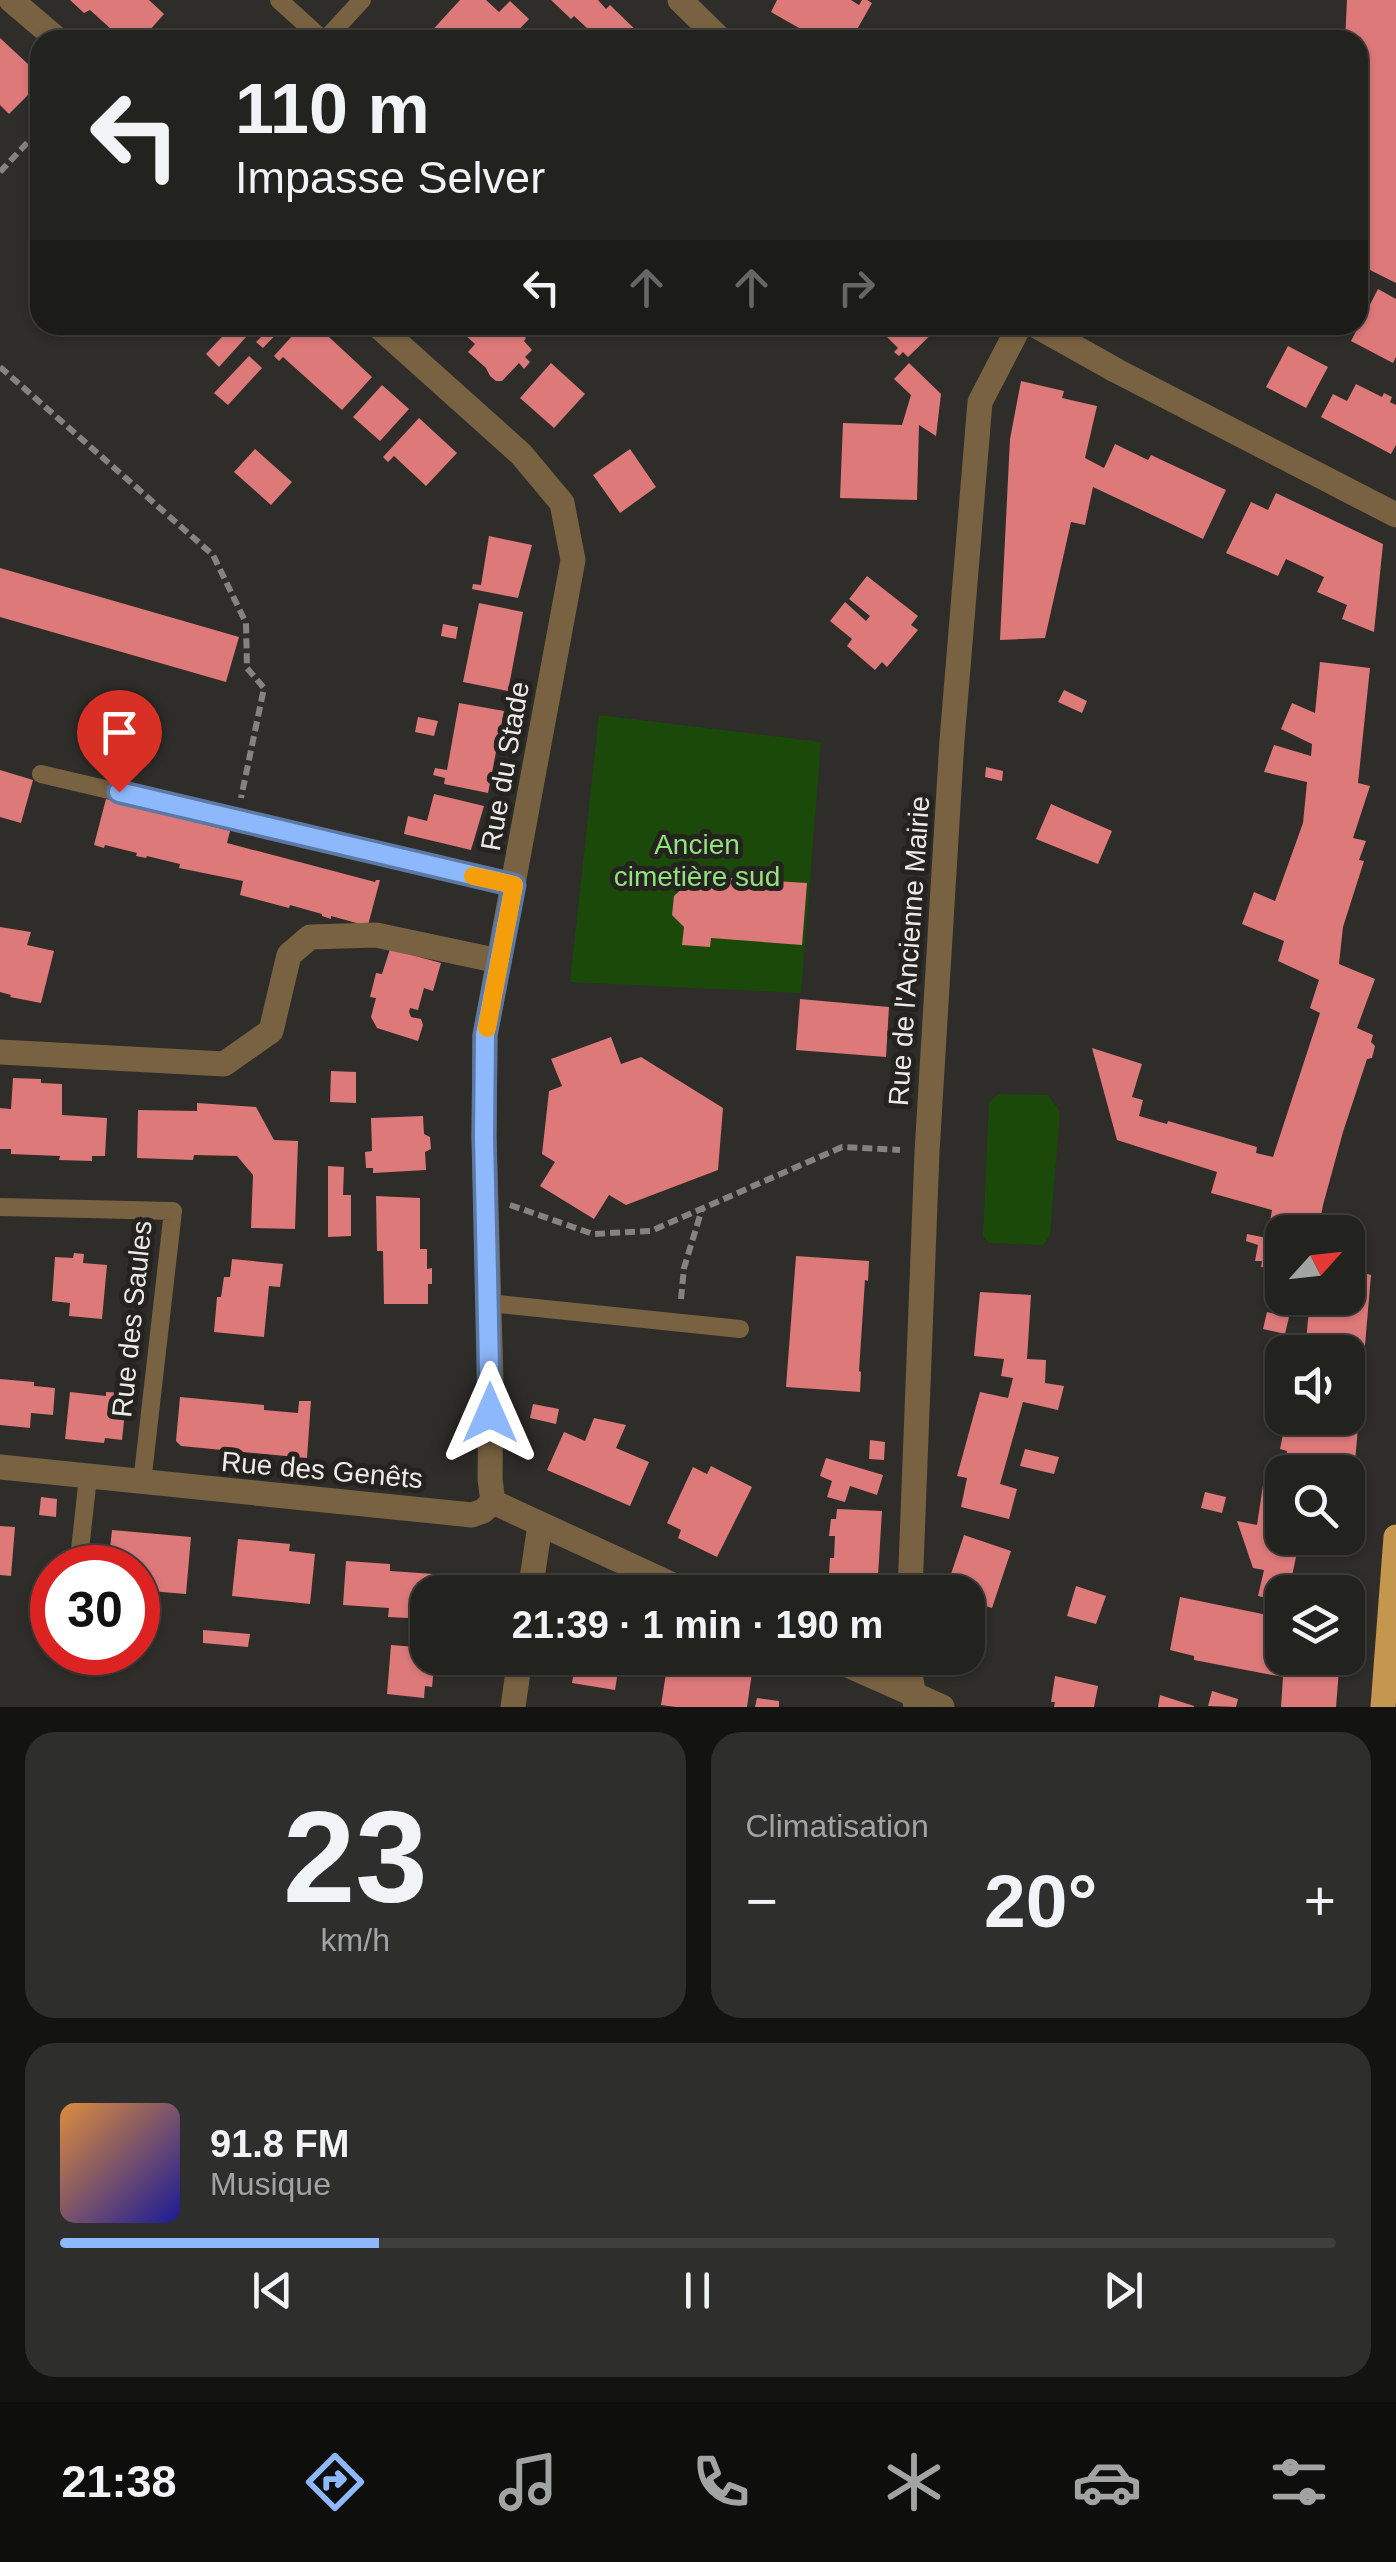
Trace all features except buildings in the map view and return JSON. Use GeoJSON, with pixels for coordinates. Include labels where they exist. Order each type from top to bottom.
{"type":"FeatureCollection","features":[{"type":"Feature","properties":{"kind":"main road"},"geometry":{"type":"LineString","coordinates":[[1384,1707],[1396,1537]]}},
{"type":"Feature","properties":{"kind":"street"},"geometry":{"type":"LineString","coordinates":[[11,0],[46,30]]}},
{"type":"Feature","properties":{"kind":"street"},"geometry":{"type":"LineString","coordinates":[[680,0],[712,30]]}},
{"type":"Feature","properties":{"kind":"street","name":"Rue du Stade"},"geometry":{"type":"LineString","coordinates":[[388,335],[521,454],[562,503],[573,560],[485,1035],[493,1502]]}},
{"type":"Feature","properties":{"kind":"street","name":"Rue de l'Ancienne Mairie"},"geometry":{"type":"LineString","coordinates":[[911,1575],[926,1152],[952,740],[980,402],[1015,335]]}},
{"type":"Feature","properties":{"kind":"street"},"geometry":{"type":"LineString","coordinates":[[1053,335],[1396,514]]}},
{"type":"Feature","properties":{"kind":"street"},"geometry":{"type":"LineString","coordinates":[[0,1052],[224,1064],[271,1031],[290,956],[310,936],[376,935],[499,960]]}},
{"type":"Feature","properties":{"kind":"street","name":"Rue des Genêts"},"geometry":{"type":"LineString","coordinates":[[0,1467],[472,1514],[493,1502]]}},
{"type":"Feature","properties":{"kind":"street"},"geometry":{"type":"LineString","coordinates":[[493,1502],[650,1575]]}},
{"type":"Feature","properties":{"kind":"street"},"geometry":{"type":"LineString","coordinates":[[533,1575],[540,1525]]}},
{"type":"Feature","properties":{"kind":"street"},"geometry":{"type":"LineString","coordinates":[[513,1707],[518,1675]]}},
{"type":"Feature","properties":{"kind":"street"},"geometry":{"type":"LineString","coordinates":[[866,1675],[915,1700],[942,1707]]}},
{"type":"Feature","properties":{"kind":"street"},"geometry":{"type":"LineString","coordinates":[[910,1675],[915,1700]]}},
{"type":"Feature","properties":{"kind":"lane"},"geometry":{"type":"LineString","coordinates":[[280,0],[313,30]]}},
{"type":"Feature","properties":{"kind":"lane"},"geometry":{"type":"LineString","coordinates":[[334,30],[362,0]]}},
{"type":"Feature","properties":{"kind":"lane"},"geometry":{"type":"LineString","coordinates":[[41,774],[514,885]]}},
{"type":"Feature","properties":{"kind":"lane","name":"Rue des Saules"},"geometry":{"type":"LineString","coordinates":[[0,1207],[173,1211],[142,1483]]}},
{"type":"Feature","properties":{"kind":"lane"},"geometry":{"type":"LineString","coordinates":[[489,1303],[740,1329]]}},
{"type":"Feature","properties":{"kind":"lane"},"geometry":{"type":"LineString","coordinates":[[81,1545],[88,1477]]}},
{"type":"Feature","properties":{"kind":"path"},"geometry":{"type":"LineString","coordinates":[[0,172],[30,140]]}},
{"type":"Feature","properties":{"kind":"path"},"geometry":{"type":"LineString","coordinates":[[0,367],[213,555],[246,623],[247,668],[264,688],[236,820]]}},
{"type":"Feature","properties":{"kind":"path"},"geometry":{"type":"LineString","coordinates":[[485,1196],[593,1234],[651,1230],[842,1147],[926,1152]]}},
{"type":"Feature","properties":{"kind":"path"},"geometry":{"type":"LineString","coordinates":[[679,1322],[684,1268],[703,1208]]}},
{"type":"Feature","properties":{"kind":"green space","name":"Ancien cimetière sud"},"geometry":{"type":"Polygon","coordinates":[[[599,715],[821,742],[801,993],[570,982],[599,715]]]}},
{"type":"Feature","properties":{"kind":"green space"},"geometry":{"type":"Polygon","coordinates":[[[999,1094],[1048,1095],[1060,1112],[1050,1235],[1043,1245],[989,1243],[983,1236],[989,1102],[999,1094]]]}},
{"type":"Feature","properties":{"kind":"slow traffic"},"geometry":{"type":"LineString","coordinates":[[473,876],[514,885],[487,1028]]}},
{"type":"Feature","properties":{"kind":"route"},"geometry":{"type":"LineString","coordinates":[[119,792],[514,885],[485,1035],[490,1413]]}}]}
